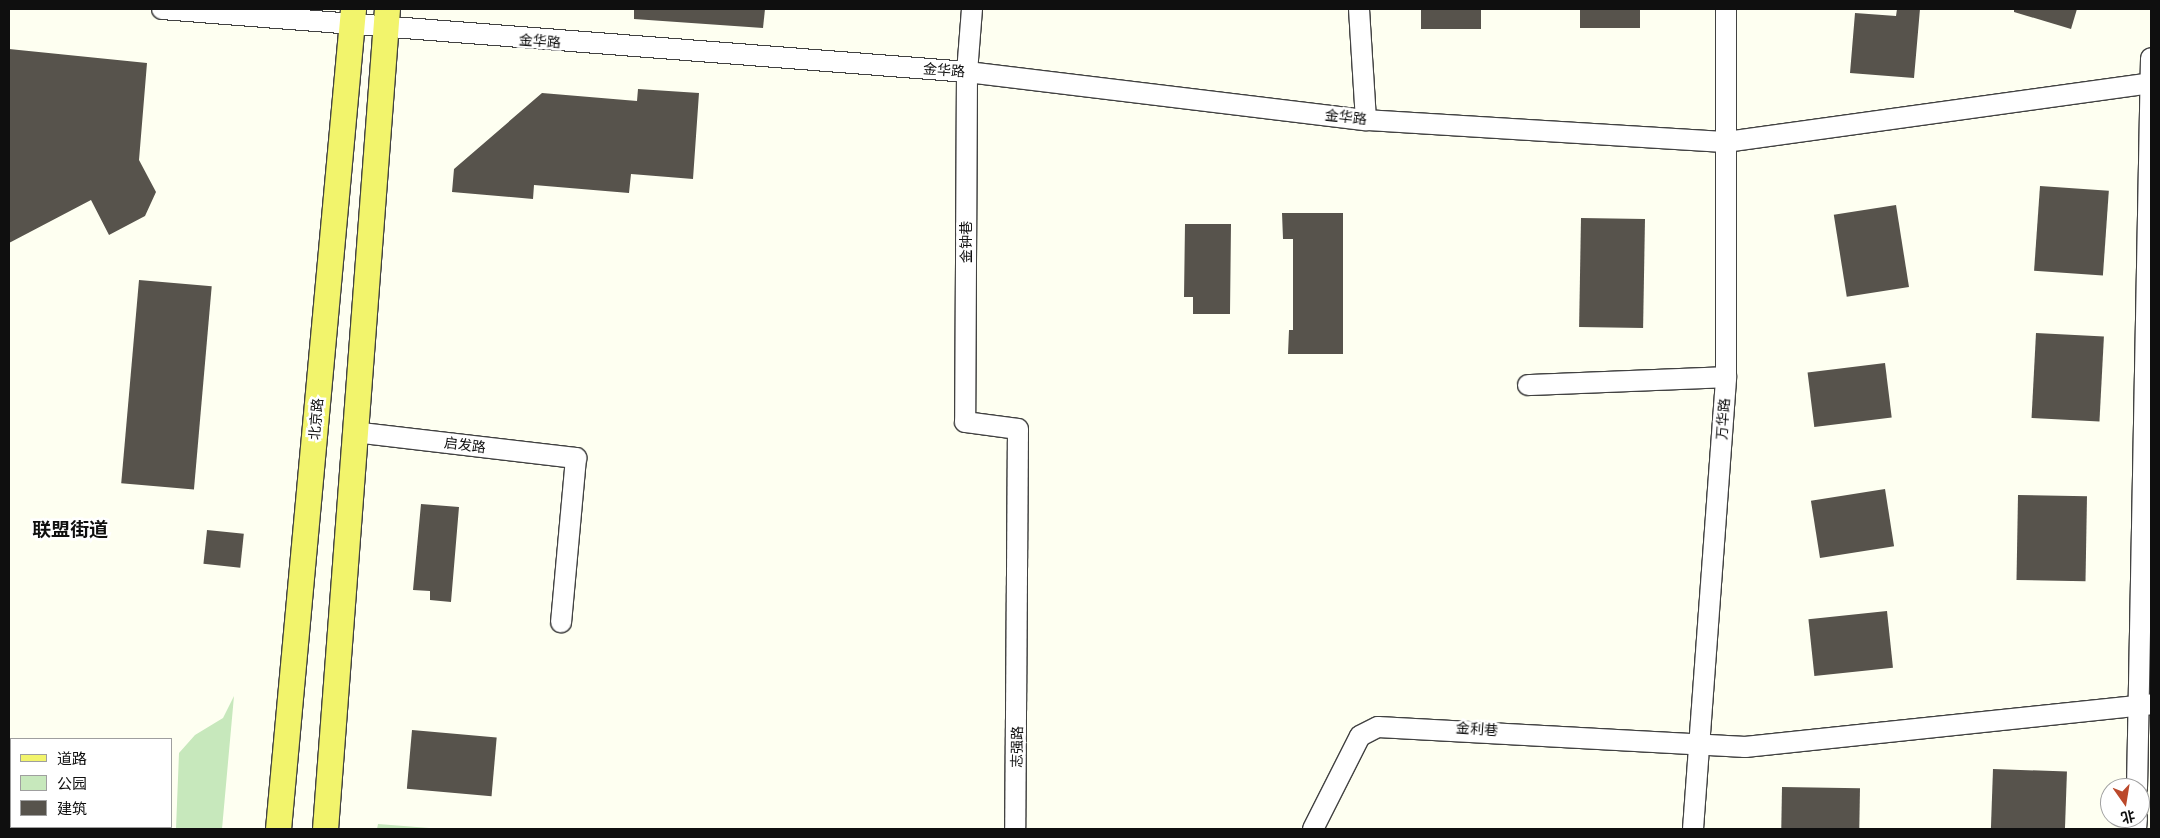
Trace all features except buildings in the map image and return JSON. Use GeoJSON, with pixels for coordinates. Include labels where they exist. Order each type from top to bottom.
{"type":"FeatureCollection","features":[{"type":"Feature","properties":{"kind":"main road","name":"北京路"},"geometry":{"type":"LineString","coordinates":[[278,829],[352,18]]}},
{"type":"Feature","properties":{"kind":"main road"},"geometry":{"type":"LineString","coordinates":[[325,829],[386,19]]}},
{"type":"Feature","properties":{"kind":"street","name":"金华路"},"geometry":{"type":"LineString","coordinates":[[162,9],[386,19],[967,72],[1366,120],[1726,142],[2150,83]]}},
{"type":"Feature","properties":{"kind":"street","name":"金钟巷"},"geometry":{"type":"LineString","coordinates":[[972,9],[967,72],[966,422],[1018,428]]}},
{"type":"Feature","properties":{"kind":"street"},"geometry":{"type":"LineString","coordinates":[[1359,9],[1366,120]]}},
{"type":"Feature","properties":{"kind":"street","name":"万华路"},"geometry":{"type":"LineString","coordinates":[[1694,829],[1726,377],[1726,9]]}},
{"type":"Feature","properties":{"kind":"street"},"geometry":{"type":"LineString","coordinates":[[2138,778],[2144,706],[2151,58]]}},
{"type":"Feature","properties":{"kind":"street"},"geometry":{"type":"LineString","coordinates":[[1528,385],[1726,377]]}},
{"type":"Feature","properties":{"kind":"street","name":"志强路"},"geometry":{"type":"LineString","coordinates":[[1015,829],[1019,665],[1018,428]]}},
{"type":"Feature","properties":{"kind":"street","name":"启发路"},"geometry":{"type":"LineString","coordinates":[[354,432],[576,458],[561,622]]}},
{"type":"Feature","properties":{"kind":"street","name":"金利巷"},"geometry":{"type":"LineString","coordinates":[[1313,829],[1360,736],[1378,727],[1745,747],[2144,706]]}},
{"type":"Feature","properties":{"kind":"green space"},"geometry":{"type":"Polygon","coordinates":[[[234,696],[222,829],[176,829],[179,753],[195,735],[223,718],[234,696]]]}},
{"type":"Feature","properties":{"kind":"green space"},"geometry":{"type":"Polygon","coordinates":[[[378,824],[442,829],[377,829],[378,824]]]}},
{"type":"Feature","properties":{"kind":"district","name":"联盟街道"},"geometry":{"type":"Point","coordinates":[70,530]}}]}
